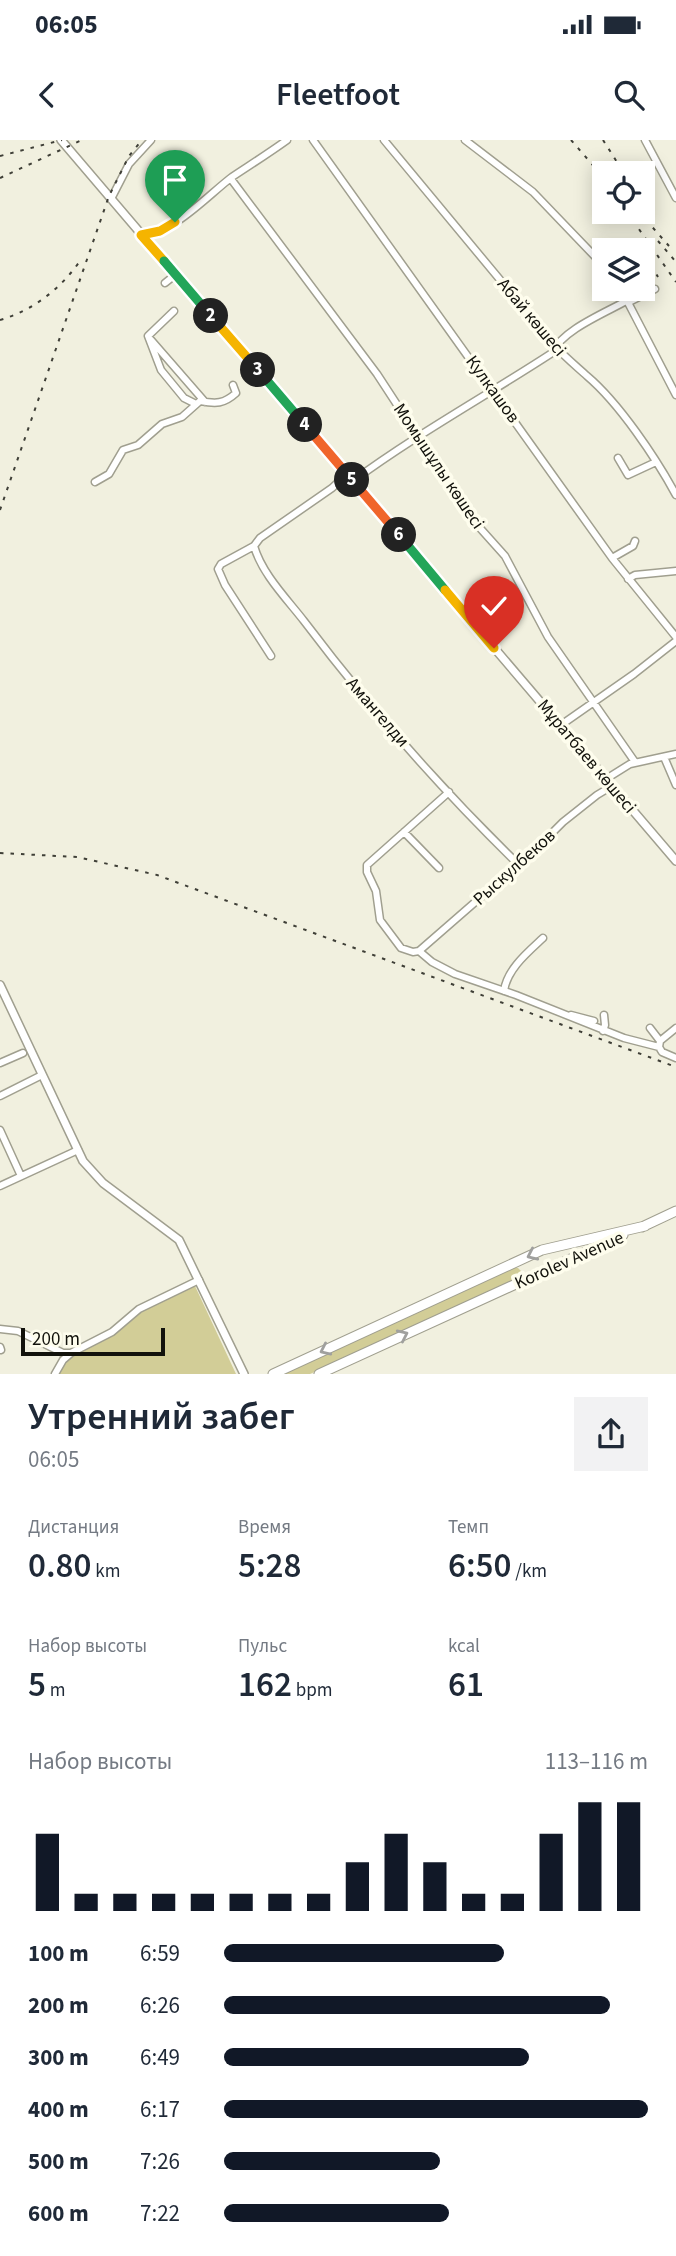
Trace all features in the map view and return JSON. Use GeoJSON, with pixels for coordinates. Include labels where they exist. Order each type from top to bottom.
{"type":"FeatureCollection","features":[{"type":"Feature","properties":{"kind":"main road"},"geometry":{"type":"LineString","coordinates":[[645,1226],[676,1211]]}},
{"type":"Feature","properties":{"kind":"main road","name":"Korolev Avenue"},"geometry":{"type":"LineString","coordinates":[[273,1374],[542,1250],[645,1226]]}},
{"type":"Feature","properties":{"kind":"main road","name":"Korolev Avenue"},"geometry":{"type":"LineString","coordinates":[[319,1374],[645,1226]]}},
{"type":"Feature","properties":{"kind":"street","name":"Мұратбаев көшесі"},"geometry":{"type":"LineString","coordinates":[[61,140],[676,861]]}},
{"type":"Feature","properties":{"kind":"street"},"geometry":{"type":"LineString","coordinates":[[111,200],[129,164],[151,140]]}},
{"type":"Feature","properties":{"kind":"street"},"geometry":{"type":"LineString","coordinates":[[141,235],[160,231],[175,222],[230,178],[287,140]]}},
{"type":"Feature","properties":{"kind":"street","name":"Кулкашов"},"geometry":{"type":"LineString","coordinates":[[313,140],[612,558],[675,635]]}},
{"type":"Feature","properties":{"kind":"street","name":"Абай көшесі"},"geometry":{"type":"LineString","coordinates":[[384,140],[555,346],[604,393],[656,462],[676,495]]}},
{"type":"Feature","properties":{"kind":"street"},"geometry":{"type":"LineString","coordinates":[[465,140],[533,192],[592,253]]}},
{"type":"Feature","properties":{"kind":"street"},"geometry":{"type":"LineString","coordinates":[[645,140],[676,198]]}},
{"type":"Feature","properties":{"kind":"street","name":"Момышұлы көшесі"},"geometry":{"type":"LineString","coordinates":[[230,178],[377,374],[471,518],[505,556],[548,636],[635,762]]}},
{"type":"Feature","properties":{"kind":"street"},"geometry":{"type":"LineString","coordinates":[[165,283],[176,275]]}},
{"type":"Feature","properties":{"kind":"street"},"geometry":{"type":"LineString","coordinates":[[353,481],[447,417],[552,353],[555,346],[566,336],[628,301],[676,395]]}},
{"type":"Feature","properties":{"kind":"street"},"geometry":{"type":"LineString","coordinates":[[148,336],[174,311]]}},
{"type":"Feature","properties":{"kind":"street"},"geometry":{"type":"LineString","coordinates":[[148,336],[205,402],[211,404],[226,401],[236,393],[233,385]]}},
{"type":"Feature","properties":{"kind":"street"},"geometry":{"type":"LineString","coordinates":[[148,336],[160,370],[184,398],[196,404]]}},
{"type":"Feature","properties":{"kind":"street"},"geometry":{"type":"LineString","coordinates":[[95,482],[109,474],[123,450],[138,445],[162,424],[182,417],[196,404],[205,402]]}},
{"type":"Feature","properties":{"kind":"street"},"geometry":{"type":"LineString","coordinates":[[618,458],[628,475],[656,462]]}},
{"type":"Feature","properties":{"kind":"street"},"geometry":{"type":"LineString","coordinates":[[271,656],[218,574],[219,566],[254,546],[260,538],[315,501],[347,474]]}},
{"type":"Feature","properties":{"kind":"street"},"geometry":{"type":"LineString","coordinates":[[612,558],[633,546],[635,541]]}},
{"type":"Feature","properties":{"kind":"street","name":"Амангелди"},"geometry":{"type":"LineString","coordinates":[[254,546],[273,580],[365,700],[519,865]]}},
{"type":"Feature","properties":{"kind":"street"},"geometry":{"type":"LineString","coordinates":[[628,579],[635,575],[676,570]]}},
{"type":"Feature","properties":{"kind":"street"},"geometry":{"type":"LineString","coordinates":[[561,724],[593,703],[675,635]]}},
{"type":"Feature","properties":{"kind":"street"},"geometry":{"type":"LineString","coordinates":[[606,779],[635,762],[676,754]]}},
{"type":"Feature","properties":{"kind":"street"},"geometry":{"type":"LineString","coordinates":[[664,757],[676,785]]}},
{"type":"Feature","properties":{"kind":"street","name":"Рыскулбеков"},"geometry":{"type":"LineString","coordinates":[[419,951],[519,865],[573,814],[612,786]]}},
{"type":"Feature","properties":{"kind":"street"},"geometry":{"type":"LineString","coordinates":[[449,792],[368,863],[367,872],[376,891],[382,925],[401,948],[419,951],[454,974],[603,1031],[659,1044]]}},
{"type":"Feature","properties":{"kind":"street"},"geometry":{"type":"LineString","coordinates":[[404,832],[439,868]]}},
{"type":"Feature","properties":{"kind":"street"},"geometry":{"type":"LineString","coordinates":[[504,991],[508,977],[542,938]]}},
{"type":"Feature","properties":{"kind":"street"},"geometry":{"type":"LineString","coordinates":[[0,985],[78,1150],[93,1175],[175,1235],[183,1245],[244,1374]]}},
{"type":"Feature","properties":{"kind":"street"},"geometry":{"type":"LineString","coordinates":[[603,1031],[606,1025],[604,1015]]}},
{"type":"Feature","properties":{"kind":"street"},"geometry":{"type":"LineString","coordinates":[[566,1016],[594,1021]]}},
{"type":"Feature","properties":{"kind":"street"},"geometry":{"type":"LineString","coordinates":[[650,1028],[662,1052],[676,1058]]}},
{"type":"Feature","properties":{"kind":"street"},"geometry":{"type":"LineString","coordinates":[[659,1044],[676,1028]]}},
{"type":"Feature","properties":{"kind":"street"},"geometry":{"type":"LineString","coordinates":[[0,1063],[23,1053]]}},
{"type":"Feature","properties":{"kind":"street"},"geometry":{"type":"LineString","coordinates":[[0,1096],[42,1075]]}},
{"type":"Feature","properties":{"kind":"street"},"geometry":{"type":"LineString","coordinates":[[0,1130],[21,1176]]}},
{"type":"Feature","properties":{"kind":"street"},"geometry":{"type":"LineString","coordinates":[[0,1185],[78,1150]]}},
{"type":"Feature","properties":{"kind":"street"},"geometry":{"type":"LineString","coordinates":[[55,1374],[63,1360],[71,1353],[112,1332],[139,1309],[199,1280]]}},
{"type":"Feature","properties":{"kind":"street"},"geometry":{"type":"LineString","coordinates":[[0,1329],[18,1331],[63,1353],[71,1353]]}},
{"type":"Feature","properties":{"kind":"shaded area"},"geometry":{"type":"Polygon","coordinates":[[[514,1268],[521,1271],[518,1278],[310,1374],[282,1374],[514,1268]]]}},
{"type":"Feature","properties":{"kind":"shaded area"},"geometry":{"type":"Polygon","coordinates":[[[195,1286],[236,1374],[59,1374],[69,1358],[123,1328],[145,1309],[195,1286]]]}},
{"type":"Feature","properties":{"kind":"railway"},"geometry":{"type":"LineString","coordinates":[[0,156],[62,140]]}},
{"type":"Feature","properties":{"kind":"railway"},"geometry":{"type":"LineString","coordinates":[[0,178],[82,140]]}},
{"type":"Feature","properties":{"kind":"railway"},"geometry":{"type":"LineString","coordinates":[[0,510],[109,196],[129,156],[142,140]]}},
{"type":"Feature","properties":{"kind":"railway"},"geometry":{"type":"LineString","coordinates":[[571,140],[592,164]]}},
{"type":"Feature","properties":{"kind":"railway"},"geometry":{"type":"LineString","coordinates":[[603,140],[616,161]]}},
{"type":"Feature","properties":{"kind":"railway"},"geometry":{"type":"LineString","coordinates":[[635,224],[676,282]]}},
{"type":"Feature","properties":{"kind":"railway"},"geometry":{"type":"LineString","coordinates":[[650,224],[669,246]]}},
{"type":"Feature","properties":{"kind":"railway"},"geometry":{"type":"LineString","coordinates":[[658,241],[676,262]]}},
{"type":"Feature","properties":{"kind":"railway"},"geometry":{"type":"LineString","coordinates":[[0,320],[36,304],[66,279],[82,258]]}},
{"type":"Feature","properties":{"kind":"railway"},"geometry":{"type":"LineString","coordinates":[[655,272],[658,277]]}},
{"type":"Feature","properties":{"kind":"railway"},"geometry":{"type":"LineString","coordinates":[[0,853],[77,857],[157,875],[676,1067]]}},
{"type":"Feature","properties":{"kind":"route"},"geometry":{"type":"LineString","coordinates":[[175,222],[160,231],[141,235],[494,648]]}}]}
